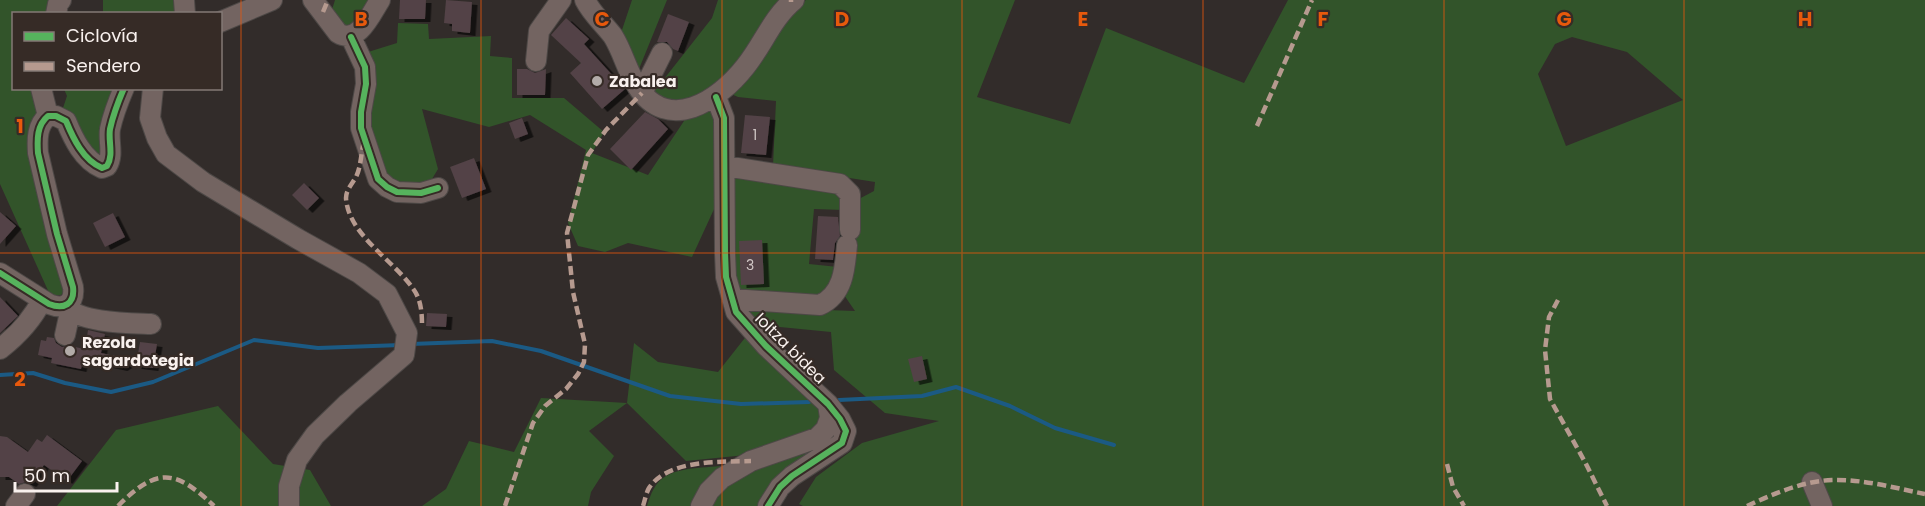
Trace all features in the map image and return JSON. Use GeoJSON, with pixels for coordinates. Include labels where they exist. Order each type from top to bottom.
{"type":"FeatureCollection","features":[{"type":"Feature","properties":{"kind":"street"},"geometry":{"type":"LineString","coordinates":[[222,21],[272,0]]}},
{"type":"Feature","properties":{"kind":"street"},"geometry":{"type":"LineString","coordinates":[[313,0],[338,33],[344,37],[351,37],[359,30],[380,0]]}},
{"type":"Feature","properties":{"kind":"street"},"geometry":{"type":"LineString","coordinates":[[536,61],[539,31],[561,0]]}},
{"type":"Feature","properties":{"kind":"street"},"geometry":{"type":"LineString","coordinates":[[585,0],[613,37],[642,93],[658,107],[672,112],[716,97],[735,80],[753,57],[779,16],[794,0]]}},
{"type":"Feature","properties":{"kind":"street"},"geometry":{"type":"LineString","coordinates":[[351,37],[365,68],[366,84],[361,112],[361,128],[378,179],[397,192],[420,193],[438,188]]}},
{"type":"Feature","properties":{"kind":"street"},"geometry":{"type":"LineString","coordinates":[[642,93],[662,53]]}},
{"type":"Feature","properties":{"kind":"street"},"geometry":{"type":"LineString","coordinates":[[42,90],[48,116]]}},
{"type":"Feature","properties":{"kind":"street"},"geometry":{"type":"LineString","coordinates":[[65,334],[67,309],[74,295],[73,287],[57,234],[38,153],[39,129],[42,121],[48,116],[56,116],[66,121],[74,140],[94,165],[102,168],[107,166],[110,162],[109,131],[115,108],[123,90]]}},
{"type":"Feature","properties":{"kind":"street"},"geometry":{"type":"LineString","coordinates":[[153,90],[150,118],[157,138],[166,153],[203,182],[369,280],[387,294],[407,333],[404,355],[315,435],[297,460],[289,486],[289,506]]}},
{"type":"Feature","properties":{"kind":"street","name":"Ioltza bidea"},"geometry":{"type":"LineString","coordinates":[[716,97],[724,118],[726,277],[736,312],[828,404],[846,431],[842,443],[792,476],[780,487],[768,506]]}},
{"type":"Feature","properties":{"kind":"street"},"geometry":{"type":"LineString","coordinates":[[725,166],[840,184],[850,194],[843,276],[838,290],[829,301],[820,305],[732,299]]}},
{"type":"Feature","properties":{"kind":"street"},"geometry":{"type":"LineString","coordinates":[[0,273],[42,300],[56,306],[112,323],[151,324]]}},
{"type":"Feature","properties":{"kind":"street"},"geometry":{"type":"LineString","coordinates":[[0,349],[35,315],[42,300]]}},
{"type":"Feature","properties":{"kind":"street"},"geometry":{"type":"LineString","coordinates":[[701,506],[709,491],[722,478],[751,461],[818,438],[826,429],[830,418],[828,404]]}},
{"type":"Feature","properties":{"kind":"street"},"geometry":{"type":"LineString","coordinates":[[1812,482],[1822,506]]}},
{"type":"Feature","properties":{"kind":"green space"},"geometry":{"type":"Polygon","coordinates":[[[0,0],[65,0],[64,12],[12,12],[12,90],[35,90],[65,290],[61,295],[50,295],[0,184],[0,0]]]}},
{"type":"Feature","properties":{"kind":"green space"},"geometry":{"type":"Polygon","coordinates":[[[103,0],[179,0],[180,12],[103,12],[103,0]]]}},
{"type":"Feature","properties":{"kind":"green space"},"geometry":{"type":"Polygon","coordinates":[[[335,0],[376,0],[350,32],[331,13],[335,0]]]}},
{"type":"Feature","properties":{"kind":"green space"},"geometry":{"type":"Polygon","coordinates":[[[632,0],[667,0],[639,69],[621,33],[632,0]]]}},
{"type":"Feature","properties":{"kind":"green space"},"geometry":{"type":"Polygon","coordinates":[[[718,0],[786,0],[796,8],[806,0],[1015,0],[977,97],[1070,124],[1106,28],[1244,83],[1288,0],[1925,0],[1925,506],[803,506],[799,504],[816,477],[862,443],[939,421],[885,413],[834,370],[831,332],[759,325],[743,307],[855,311],[842,292],[855,247],[857,200],[874,191],[875,182],[773,166],[776,101],[738,97],[718,88],[721,194],[692,257],[628,243],[605,252],[578,246],[568,223],[586,150],[530,115],[489,127],[422,109],[438,169],[429,184],[405,187],[385,179],[367,129],[368,52],[397,43],[398,23],[428,24],[429,39],[491,36],[490,56],[512,58],[512,98],[564,98],[604,132],[592,153],[648,175],[684,121],[683,104],[668,102],[653,93],[712,18],[718,0]],[[1572,37],[1555,44],[1538,74],[1566,146],[1683,100],[1627,52],[1572,37]]]}},
{"type":"Feature","properties":{"kind":"green space"},"geometry":{"type":"Polygon","coordinates":[[[64,90],[119,90],[105,158],[99,160],[62,111],[67,96],[64,90]]]}},
{"type":"Feature","properties":{"kind":"green space"},"geometry":{"type":"Polygon","coordinates":[[[730,171],[840,190],[844,210],[814,209],[809,264],[838,267],[835,284],[817,297],[736,293],[730,171]]]}},
{"type":"Feature","properties":{"kind":"green space"},"geometry":{"type":"Polygon","coordinates":[[[748,334],[781,365],[824,415],[817,431],[756,454],[686,461],[627,403],[634,343],[658,362],[718,372],[748,334]]]}},
{"type":"Feature","properties":{"kind":"green space"},"geometry":{"type":"Polygon","coordinates":[[[541,398],[627,403],[589,431],[614,456],[591,492],[588,506],[422,506],[446,489],[469,441],[514,452],[541,398]]]}},
{"type":"Feature","properties":{"kind":"green space"},"geometry":{"type":"Polygon","coordinates":[[[218,406],[273,464],[310,470],[331,506],[57,506],[116,430],[218,406]]]}},
{"type":"Feature","properties":{"kind":"green space"},"geometry":{"type":"Polygon","coordinates":[[[835,420],[839,438],[763,506],[647,506],[656,485],[674,472],[738,462],[775,448],[835,420]]]}},
{"type":"Feature","properties":{"kind":"building"},"geometry":{"type":"Polygon","coordinates":[[[400,0],[426,0],[425,19],[399,19],[400,0]]]}},
{"type":"Feature","properties":{"kind":"building"},"geometry":{"type":"Polygon","coordinates":[[[446,0],[472,2],[470,33],[452,31],[452,24],[444,23],[446,0]]]}},
{"type":"Feature","properties":{"kind":"building"},"geometry":{"type":"Polygon","coordinates":[[[668,14],[689,22],[678,51],[667,42],[657,42],[668,14]]]}},
{"type":"Feature","properties":{"kind":"building","name":"Zabalea"},"geometry":{"type":"Polygon","coordinates":[[[566,18],[589,39],[584,44],[625,89],[602,109],[570,73],[581,63],[551,35],[566,18]]]}},
{"type":"Feature","properties":{"kind":"building"},"geometry":{"type":"Polygon","coordinates":[[[517,69],[527,69],[535,73],[546,69],[545,95],[517,95],[517,69]]]}},
{"type":"Feature","properties":{"kind":"building"},"geometry":{"type":"Polygon","coordinates":[[[645,112],[658,119],[668,129],[631,170],[610,149],[645,112]]]}},
{"type":"Feature","properties":{"kind":"building"},"geometry":{"type":"Polygon","coordinates":[[[745,115],[770,117],[766,155],[741,153],[745,115]]]}},
{"type":"Feature","properties":{"kind":"building"},"geometry":{"type":"Polygon","coordinates":[[[522,118],[528,134],[515,139],[509,123],[522,118]]]}},
{"type":"Feature","properties":{"kind":"building"},"geometry":{"type":"Polygon","coordinates":[[[474,158],[486,189],[462,198],[450,167],[474,158]]]}},
{"type":"Feature","properties":{"kind":"building"},"geometry":{"type":"Polygon","coordinates":[[[304,183],[319,198],[307,210],[292,195],[304,183]]]}},
{"type":"Feature","properties":{"kind":"building"},"geometry":{"type":"Polygon","coordinates":[[[0,212],[16,226],[0,244],[0,212]]]}},
{"type":"Feature","properties":{"kind":"building"},"geometry":{"type":"Polygon","coordinates":[[[113,213],[125,237],[105,247],[93,223],[113,213]]]}},
{"type":"Feature","properties":{"kind":"building"},"geometry":{"type":"Polygon","coordinates":[[[818,216],[838,217],[840,236],[835,243],[833,260],[815,259],[818,216]]]}},
{"type":"Feature","properties":{"kind":"building"},"geometry":{"type":"Polygon","coordinates":[[[762,240],[764,284],[741,285],[739,241],[762,240]]]}},
{"type":"Feature","properties":{"kind":"building"},"geometry":{"type":"Polygon","coordinates":[[[0,297],[18,316],[0,333],[0,297]]]}},
{"type":"Feature","properties":{"kind":"building"},"geometry":{"type":"Polygon","coordinates":[[[427,313],[447,314],[446,327],[426,326],[427,313]]]}},
{"type":"Feature","properties":{"kind":"building","name":"Rezola sagardotegia"},"geometry":{"type":"Polygon","coordinates":[[[88,330],[105,334],[101,353],[135,360],[122,368],[83,360],[81,369],[51,363],[52,358],[38,355],[41,340],[46,341],[47,337],[54,338],[56,343],[62,347],[85,349],[88,330]]]}},
{"type":"Feature","properties":{"kind":"building"},"geometry":{"type":"Polygon","coordinates":[[[140,342],[157,344],[153,368],[136,366],[140,342]]]}},
{"type":"Feature","properties":{"kind":"building"},"geometry":{"type":"Polygon","coordinates":[[[922,356],[927,379],[914,382],[908,359],[922,356]]]}},
{"type":"Feature","properties":{"kind":"building"},"geometry":{"type":"Polygon","coordinates":[[[47,435],[82,461],[67,481],[44,465],[31,484],[26,482],[19,484],[9,477],[0,477],[0,436],[7,437],[28,452],[37,439],[42,442],[47,435]]]}},
{"type":"Feature","properties":{"kind":"waterway"},"geometry":{"type":"LineString","coordinates":[[0,375],[33,373],[65,383],[111,392],[153,382],[254,340],[318,348],[401,345]]}},
{"type":"Feature","properties":{"kind":"waterway"},"geometry":{"type":"LineString","coordinates":[[411,344],[492,341],[541,351],[670,396],[741,404],[809,402]]}},
{"type":"Feature","properties":{"kind":"waterway"},"geometry":{"type":"LineString","coordinates":[[839,400],[922,396],[956,387],[1010,406],[1055,428],[1114,445]]}},
{"type":"Feature","properties":{"kind":"marked path"},"geometry":{"type":"LineString","coordinates":[[323,12],[328,0]]}},
{"type":"Feature","properties":{"kind":"marked path"},"geometry":{"type":"LineString","coordinates":[[1257,126],[1312,0]]}},
{"type":"Feature","properties":{"kind":"marked path"},"geometry":{"type":"LineString","coordinates":[[505,506],[533,423],[545,406],[566,389],[584,362],[585,344],[573,292],[567,233],[588,155],[606,130],[642,93]]}},
{"type":"Feature","properties":{"kind":"marked path"},"geometry":{"type":"LineString","coordinates":[[364,141],[358,173],[346,195],[349,211],[363,236],[414,290],[421,307],[422,325]]}},
{"type":"Feature","properties":{"kind":"marked path"},"geometry":{"type":"LineString","coordinates":[[1558,300],[1549,317],[1545,350],[1550,399],[1607,506]]}},
{"type":"Feature","properties":{"kind":"marked path"},"geometry":{"type":"LineString","coordinates":[[643,506],[649,488],[669,472],[696,464],[751,461]]}},
{"type":"Feature","properties":{"kind":"marked path"},"geometry":{"type":"LineString","coordinates":[[1447,464],[1453,487],[1464,506]]}},
{"type":"Feature","properties":{"kind":"marked path"},"geometry":{"type":"LineString","coordinates":[[118,506],[144,484],[155,479],[166,478],[177,479],[188,485],[214,506]]}},
{"type":"Feature","properties":{"kind":"marked path"},"geometry":{"type":"LineString","coordinates":[[1747,506],[1799,486],[1832,480],[1867,482],[1925,494]]}},
{"type":"Feature","properties":{"kind":"cycle path"},"geometry":{"type":"LineString","coordinates":[[351,37],[365,67],[366,84],[361,112],[361,128],[378,179],[397,192],[421,193],[438,188]]}},
{"type":"Feature","properties":{"kind":"cycle path"},"geometry":{"type":"LineString","coordinates":[[0,273],[49,304],[64,306],[70,301],[73,287],[57,234],[38,153],[38,133],[48,116],[56,116],[66,121],[75,141],[89,160],[102,168],[107,166],[110,157],[110,129],[123,90]]}},
{"type":"Feature","properties":{"kind":"cycle path"},"geometry":{"type":"LineString","coordinates":[[716,97],[724,118],[726,277],[736,312],[766,346],[828,404],[846,431],[842,443],[792,476],[780,487],[768,506]]}},
{"type":"Feature","properties":{"kind":"place","name":"Zabalea"},"geometry":{"type":"Point","coordinates":[597,81]}},
{"type":"Feature","properties":{"kind":"place","name":"Rezola sagardotegia"},"geometry":{"type":"Point","coordinates":[70,351]}}]}
